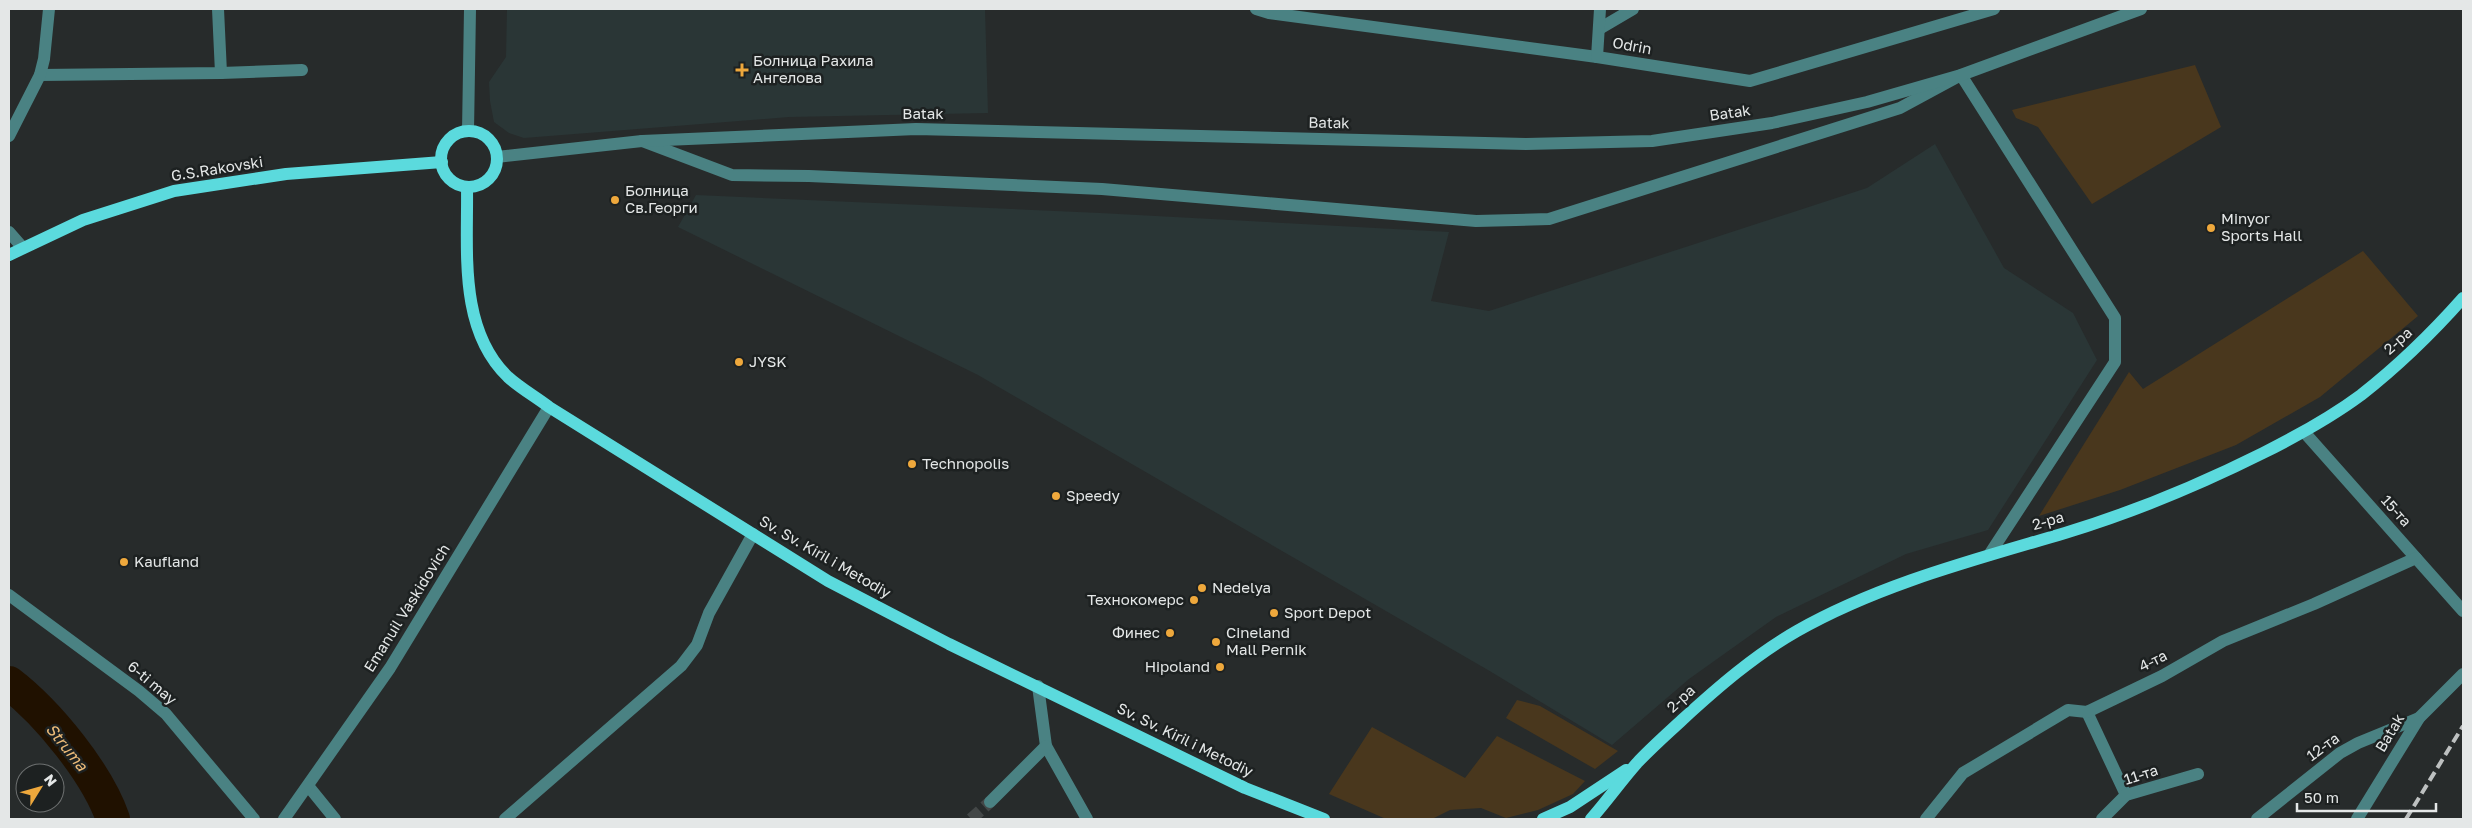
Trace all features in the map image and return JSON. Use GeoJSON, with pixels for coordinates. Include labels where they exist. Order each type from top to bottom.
{"type":"FeatureCollection","features":[{"type":"Feature","properties":{"kind":"main road"},"geometry":{"type":"LineString","coordinates":[[468,131],[487,137],[493,144],[497,157],[495,170],[490,178],[483,184],[468,187],[455,184],[448,178],[442,162],[442,151],[446,143],[453,136],[468,131]]}},
{"type":"Feature","properties":{"kind":"main road","name":"G.S.Rakovski"},"geometry":{"type":"LineString","coordinates":[[9,255],[83,220],[174,191],[286,174],[442,162]]}},
{"type":"Feature","properties":{"kind":"main road","name":"Sv. Sv. Kiril i Metodiy"},"geometry":{"type":"LineString","coordinates":[[468,187],[468,281],[472,307],[481,335],[493,357],[508,377],[549,407],[828,581],[1245,788],[1324,819]]}},
{"type":"Feature","properties":{"kind":"main road","name":"2-ра"},"geometry":{"type":"LineString","coordinates":[[1591,819],[1636,763],[1711,694],[1759,654],[1796,632],[1862,600],[1989,555],[2158,502],[2220,475],[2305,433],[2360,395],[2407,356],[2463,298]]}},
{"type":"Feature","properties":{"kind":"main road","name":"2-ра"},"geometry":{"type":"LineString","coordinates":[[1543,819],[1570,807],[1636,763]]}},
{"type":"Feature","properties":{"kind":"street"},"geometry":{"type":"LineString","coordinates":[[9,136],[40,76],[44,59],[49,9]]}},
{"type":"Feature","properties":{"kind":"street"},"geometry":{"type":"LineString","coordinates":[[218,9],[221,73]]}},
{"type":"Feature","properties":{"kind":"street"},"geometry":{"type":"LineString","coordinates":[[468,131],[470,9]]}},
{"type":"Feature","properties":{"kind":"street","name":"Odrin"},"geometry":{"type":"LineString","coordinates":[[1256,9],[1269,13],[1597,57],[1750,81],[1962,13],[1994,9]]}},
{"type":"Feature","properties":{"kind":"street"},"geometry":{"type":"LineString","coordinates":[[1597,57],[1600,9]]}},
{"type":"Feature","properties":{"kind":"street"},"geometry":{"type":"LineString","coordinates":[[1599,28],[1634,9]]}},
{"type":"Feature","properties":{"kind":"street","name":"Batak"},"geometry":{"type":"LineString","coordinates":[[497,157],[642,141],[916,129],[1526,144],[1652,140],[1791,119],[1867,102],[1961,75],[2141,9]]}},
{"type":"Feature","properties":{"kind":"street"},"geometry":{"type":"LineString","coordinates":[[40,76],[302,70]]}},
{"type":"Feature","properties":{"kind":"street"},"geometry":{"type":"LineString","coordinates":[[642,141],[732,175],[809,176],[1102,189],[1476,221],[1549,220],[1900,108],[1961,75],[2116,318],[2115,362],[1989,555]]}},
{"type":"Feature","properties":{"kind":"street"},"geometry":{"type":"LineString","coordinates":[[9,232],[23,248]]}},
{"type":"Feature","properties":{"kind":"street","name":"Emanuil Vaskidovich"},"geometry":{"type":"LineString","coordinates":[[284,819],[390,668],[549,407]]}},
{"type":"Feature","properties":{"kind":"street","name":"15-та"},"geometry":{"type":"LineString","coordinates":[[2305,433],[2463,611]]}},
{"type":"Feature","properties":{"kind":"street"},"geometry":{"type":"LineString","coordinates":[[505,819],[680,666],[697,645],[709,613],[753,534]]}},
{"type":"Feature","properties":{"kind":"street","name":"4-та"},"geometry":{"type":"LineString","coordinates":[[1926,819],[1963,773],[2068,710],[2087,712],[2162,676],[2222,641],[2416,558]]}},
{"type":"Feature","properties":{"kind":"street","name":"6-ti may"},"geometry":{"type":"LineString","coordinates":[[9,595],[139,691],[166,714],[254,819]]}},
{"type":"Feature","properties":{"kind":"street","name":"Batak"},"geometry":{"type":"LineString","coordinates":[[2357,819],[2419,718],[2463,674]]}},
{"type":"Feature","properties":{"kind":"street"},"geometry":{"type":"LineString","coordinates":[[1038,686],[1046,746],[1087,819]]}},
{"type":"Feature","properties":{"kind":"street"},"geometry":{"type":"LineString","coordinates":[[2087,712],[2126,795]]}},
{"type":"Feature","properties":{"kind":"street","name":"12-та"},"geometry":{"type":"LineString","coordinates":[[2257,819],[2340,753],[2358,743],[2419,718]]}},
{"type":"Feature","properties":{"kind":"street"},"geometry":{"type":"LineString","coordinates":[[990,802],[1046,746]]}},
{"type":"Feature","properties":{"kind":"street","name":"11-та"},"geometry":{"type":"LineString","coordinates":[[2102,819],[2126,795],[2198,774]]}},
{"type":"Feature","properties":{"kind":"street"},"geometry":{"type":"LineString","coordinates":[[308,787],[335,819]]}},
{"type":"Feature","properties":{"kind":"shaded area","name":"Болница Рахила Ангелова"},"geometry":{"type":"Polygon","coordinates":[[[507,9],[985,9],[988,113],[789,117],[524,138],[509,133],[494,122],[490,101],[489,82],[506,57],[507,9]]]}},
{"type":"Feature","properties":{"kind":"shaded area"},"geometry":{"type":"Polygon","coordinates":[[[2195,65],[2221,127],[2092,204],[2038,127],[2016,118],[2012,110],[2195,65]]]}},
{"type":"Feature","properties":{"kind":"shaded area"},"geometry":{"type":"Polygon","coordinates":[[[1935,144],[2004,268],[2073,313],[2097,360],[1988,530],[1906,554],[1776,617],[1689,679],[1612,745],[1488,670],[978,375],[678,227],[696,195],[1100,213],[1449,232],[1431,301],[1489,311],[1867,188],[1935,144]]]}},
{"type":"Feature","properties":{"kind":"shaded area"},"geometry":{"type":"Polygon","coordinates":[[[2363,251],[2418,316],[2320,397],[2236,445],[2120,490],[2039,516],[2129,372],[2143,389],[2363,251]]]}},
{"type":"Feature","properties":{"kind":"shaded area"},"geometry":{"type":"Polygon","coordinates":[[[1517,700],[1540,706],[1618,751],[1595,769],[1506,718],[1517,700]]]}},
{"type":"Feature","properties":{"kind":"shaded area"},"geometry":{"type":"Polygon","coordinates":[[[1372,727],[1465,778],[1497,736],[1585,781],[1573,794],[1538,810],[1506,818],[1481,808],[1450,810],[1432,819],[1386,819],[1329,794],[1372,727]]]}},
{"type":"Feature","properties":{"kind":"waterway","name":"Struma"},"geometry":{"type":"LineString","coordinates":[[9,683],[39,710],[70,745],[106,801],[113,819]]}},
{"type":"Feature","properties":{"kind":"tunnel"},"geometry":{"type":"LineString","coordinates":[[971,819],[990,802]]}},
{"type":"Feature","properties":{"kind":"railway"},"geometry":{"type":"LineString","coordinates":[[2406,819],[2463,726]]}},
{"type":"Feature","properties":{"kind":"place","name":"Болница Рахила Ангелова"},"geometry":{"type":"Point","coordinates":[742,70]}},
{"type":"Feature","properties":{"kind":"place","name":"Болница Св.Георги"},"geometry":{"type":"Point","coordinates":[615,200]}},
{"type":"Feature","properties":{"kind":"place","name":"Minyor Sports Hall"},"geometry":{"type":"Point","coordinates":[2211,228]}},
{"type":"Feature","properties":{"kind":"place","name":"JYSK"},"geometry":{"type":"Point","coordinates":[739,362]}},
{"type":"Feature","properties":{"kind":"place","name":"Technopolis"},"geometry":{"type":"Point","coordinates":[912,464]}},
{"type":"Feature","properties":{"kind":"place","name":"Speedy"},"geometry":{"type":"Point","coordinates":[1056,496]}},
{"type":"Feature","properties":{"kind":"place","name":"Kaufland"},"geometry":{"type":"Point","coordinates":[124,562]}},
{"type":"Feature","properties":{"kind":"place","name":"Nedelya"},"geometry":{"type":"Point","coordinates":[1202,588]}},
{"type":"Feature","properties":{"kind":"place","name":"Технокомерс"},"geometry":{"type":"Point","coordinates":[1194,600]}},
{"type":"Feature","properties":{"kind":"place","name":"Sport Depot"},"geometry":{"type":"Point","coordinates":[1274,613]}},
{"type":"Feature","properties":{"kind":"place","name":"Финес"},"geometry":{"type":"Point","coordinates":[1170,633]}},
{"type":"Feature","properties":{"kind":"place","name":"Cineland Mall Pernik"},"geometry":{"type":"Point","coordinates":[1216,642]}},
{"type":"Feature","properties":{"kind":"place","name":"Hipoland"},"geometry":{"type":"Point","coordinates":[1220,667]}}]}
